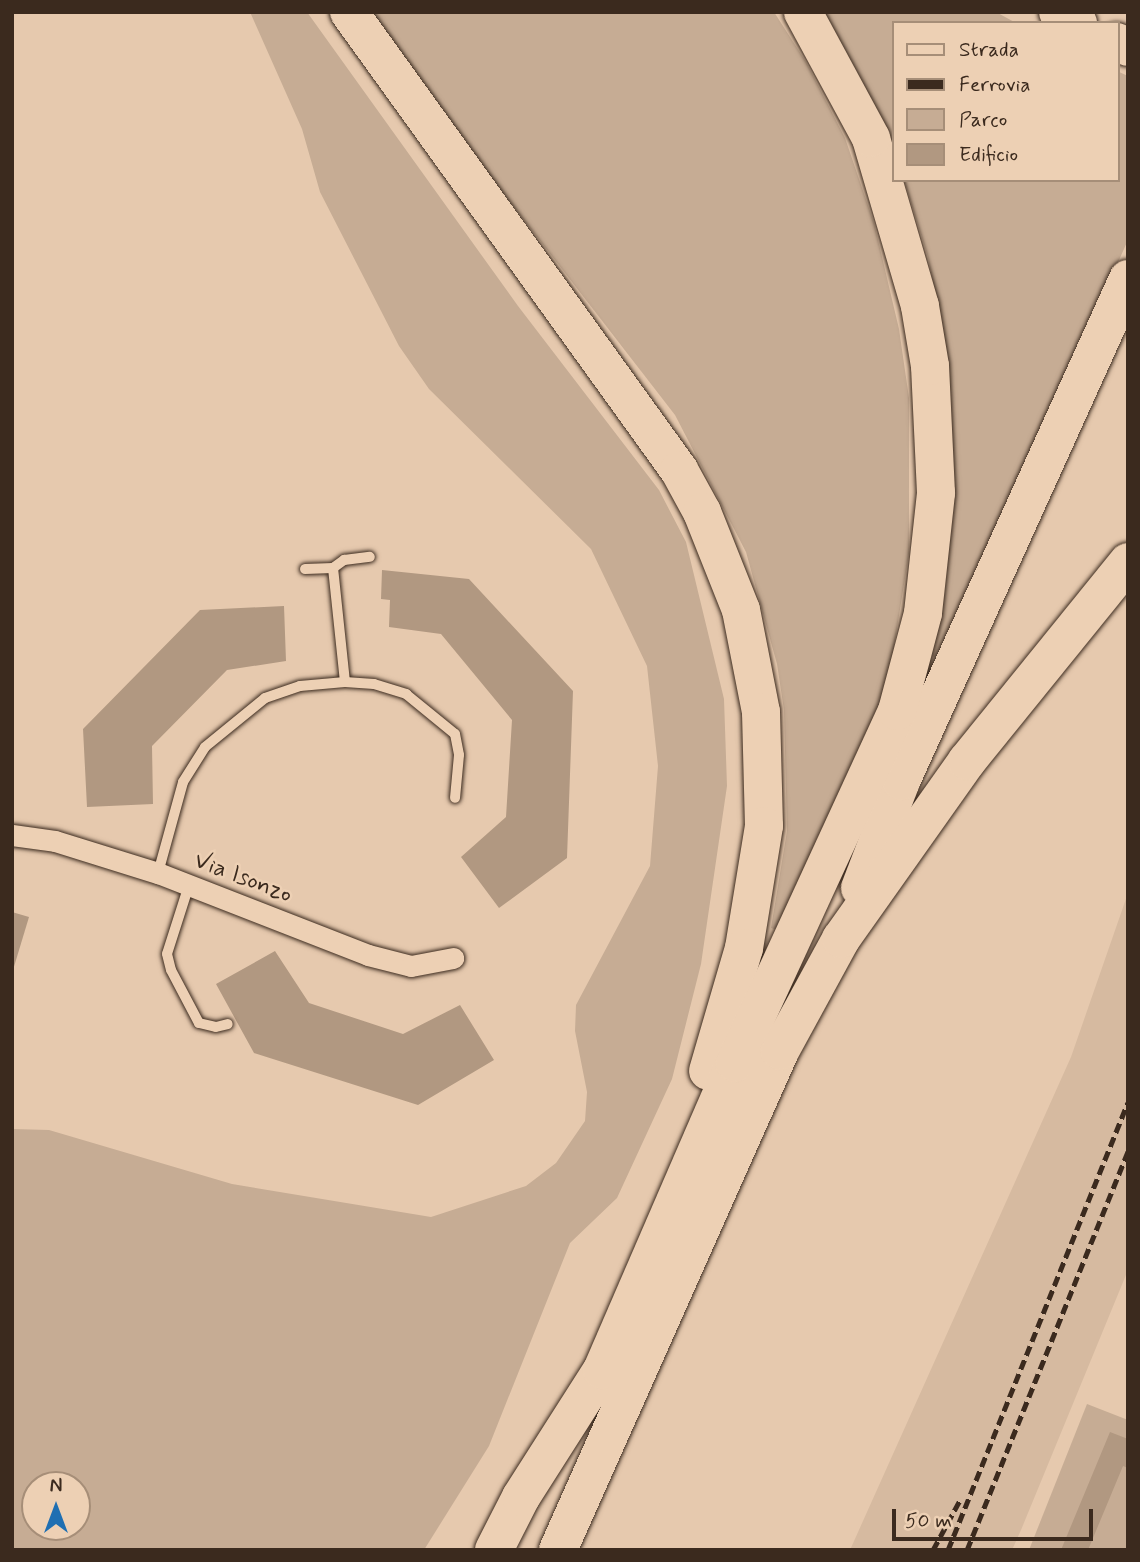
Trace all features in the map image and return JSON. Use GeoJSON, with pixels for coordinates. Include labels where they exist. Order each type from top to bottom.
{"type":"FeatureCollection","features":[{"type":"Feature","properties":{"kind":"highway"},"geometry":{"type":"LineString","coordinates":[[349,12],[679,470],[721,556],[752,658],[764,768],[756,890],[720,1040],[683,1135],[631,1302]]}},
{"type":"Feature","properties":{"kind":"highway"},"geometry":{"type":"LineString","coordinates":[[494,1550],[521,1497],[602,1370],[897,711],[923,613],[931,557],[934,434],[920,306],[871,138],[803,12]]}},
{"type":"Feature","properties":{"kind":"highway"},"geometry":{"type":"LineString","coordinates":[[1058,12],[1074,21]]}},
{"type":"Feature","properties":{"kind":"highway"},"geometry":{"type":"LineString","coordinates":[[841,939],[901,782],[1128,279]]}},
{"type":"Feature","properties":{"kind":"highway"},"geometry":{"type":"LineString","coordinates":[[558,1550],[780,1051],[841,939],[967,761],[1128,562]]}},
{"type":"Feature","properties":{"kind":"street","name":"Via Isonzo"},"geometry":{"type":"LineString","coordinates":[[12,835],[54,841],[158,873],[368,955],[411,966],[453,958]]}},
{"type":"Feature","properties":{"kind":"lane"},"geometry":{"type":"LineString","coordinates":[[305,569],[333,568],[344,560],[370,557]]}},
{"type":"Feature","properties":{"kind":"lane"},"geometry":{"type":"LineString","coordinates":[[333,568],[345,682]]}},
{"type":"Feature","properties":{"kind":"lane"},"geometry":{"type":"LineString","coordinates":[[158,873],[183,782],[205,747],[229,723],[265,698],[300,686],[345,682],[374,684],[406,694],[455,734],[459,755],[456,799]]}},
{"type":"Feature","properties":{"kind":"lane"},"geometry":{"type":"LineString","coordinates":[[189,885],[167,954],[171,970],[200,1023],[216,1027],[228,1024]]}},
{"type":"Feature","properties":{"kind":"shaded area"},"geometry":{"type":"Polygon","coordinates":[[[1128,893],[1128,1270],[1021,1530],[1012,1550],[850,1550],[1071,1057],[1128,893]]]}},
{"type":"Feature","properties":{"kind":"green space"},"geometry":{"type":"Polygon","coordinates":[[[250,12],[307,12],[518,306],[659,490],[686,542],[724,699],[727,786],[701,964],[672,1079],[617,1198],[570,1243],[489,1446],[424,1550],[12,1550],[12,1129],[49,1130],[232,1184],[431,1217],[526,1186],[556,1163],[585,1121],[587,1092],[575,1031],[576,1005],[650,866],[658,766],[647,666],[591,549],[429,389],[399,346],[320,192],[302,129],[250,12]]]}},
{"type":"Feature","properties":{"kind":"green space"},"geometry":{"type":"Polygon","coordinates":[[[363,12],[774,12],[806,62],[845,138],[874,223],[899,329],[909,398],[909,553],[889,678],[872,726],[780,931],[771,928],[787,831],[784,710],[777,664],[746,552],[675,415],[363,12]]]}},
{"type":"Feature","properties":{"kind":"green space"},"geometry":{"type":"Polygon","coordinates":[[[823,12],[996,12],[1012,21],[892,21],[892,151],[874,106],[823,12]]]}},
{"type":"Feature","properties":{"kind":"green space"},"geometry":{"type":"Polygon","coordinates":[[[1119,72],[1128,76],[1128,240],[940,660],[932,656],[945,593],[951,518],[940,320],[928,257],[905,182],[1119,182],[1119,72]]]}},
{"type":"Feature","properties":{"kind":"green space"},"geometry":{"type":"Polygon","coordinates":[[[1087,1404],[1128,1420],[1128,1550],[1029,1550],[1087,1404]]]}},
{"type":"Feature","properties":{"kind":"building"},"geometry":{"type":"Polygon","coordinates":[[[382,570],[469,579],[573,691],[567,858],[499,908],[461,857],[506,817],[512,720],[441,634],[389,627],[390,600],[381,599],[382,570]]]}},
{"type":"Feature","properties":{"kind":"building"},"geometry":{"type":"Polygon","coordinates":[[[284,606],[286,661],[227,670],[152,746],[153,804],[87,807],[83,729],[200,610],[284,606]]]}},
{"type":"Feature","properties":{"kind":"building"},"geometry":{"type":"Polygon","coordinates":[[[12,912],[29,917],[13,970],[12,970],[12,912]]]}},
{"type":"Feature","properties":{"kind":"building"},"geometry":{"type":"Polygon","coordinates":[[[275,951],[309,1003],[403,1034],[460,1005],[494,1060],[418,1105],[254,1053],[216,984],[275,951]]]}},
{"type":"Feature","properties":{"kind":"building"},"geometry":{"type":"Polygon","coordinates":[[[1110,1432],[1128,1439],[1128,1468],[1123,1466],[1088,1550],[1061,1550],[1110,1432]]]}},
{"type":"Feature","properties":{"kind":"railway"},"geometry":{"type":"LineString","coordinates":[[948,1550],[1128,1103]]}},
{"type":"Feature","properties":{"kind":"railway"},"geometry":{"type":"LineString","coordinates":[[967,1550],[1128,1151]]}},
{"type":"Feature","properties":{"kind":"railway"},"geometry":{"type":"LineString","coordinates":[[933,1550],[960,1500]]}}]}
